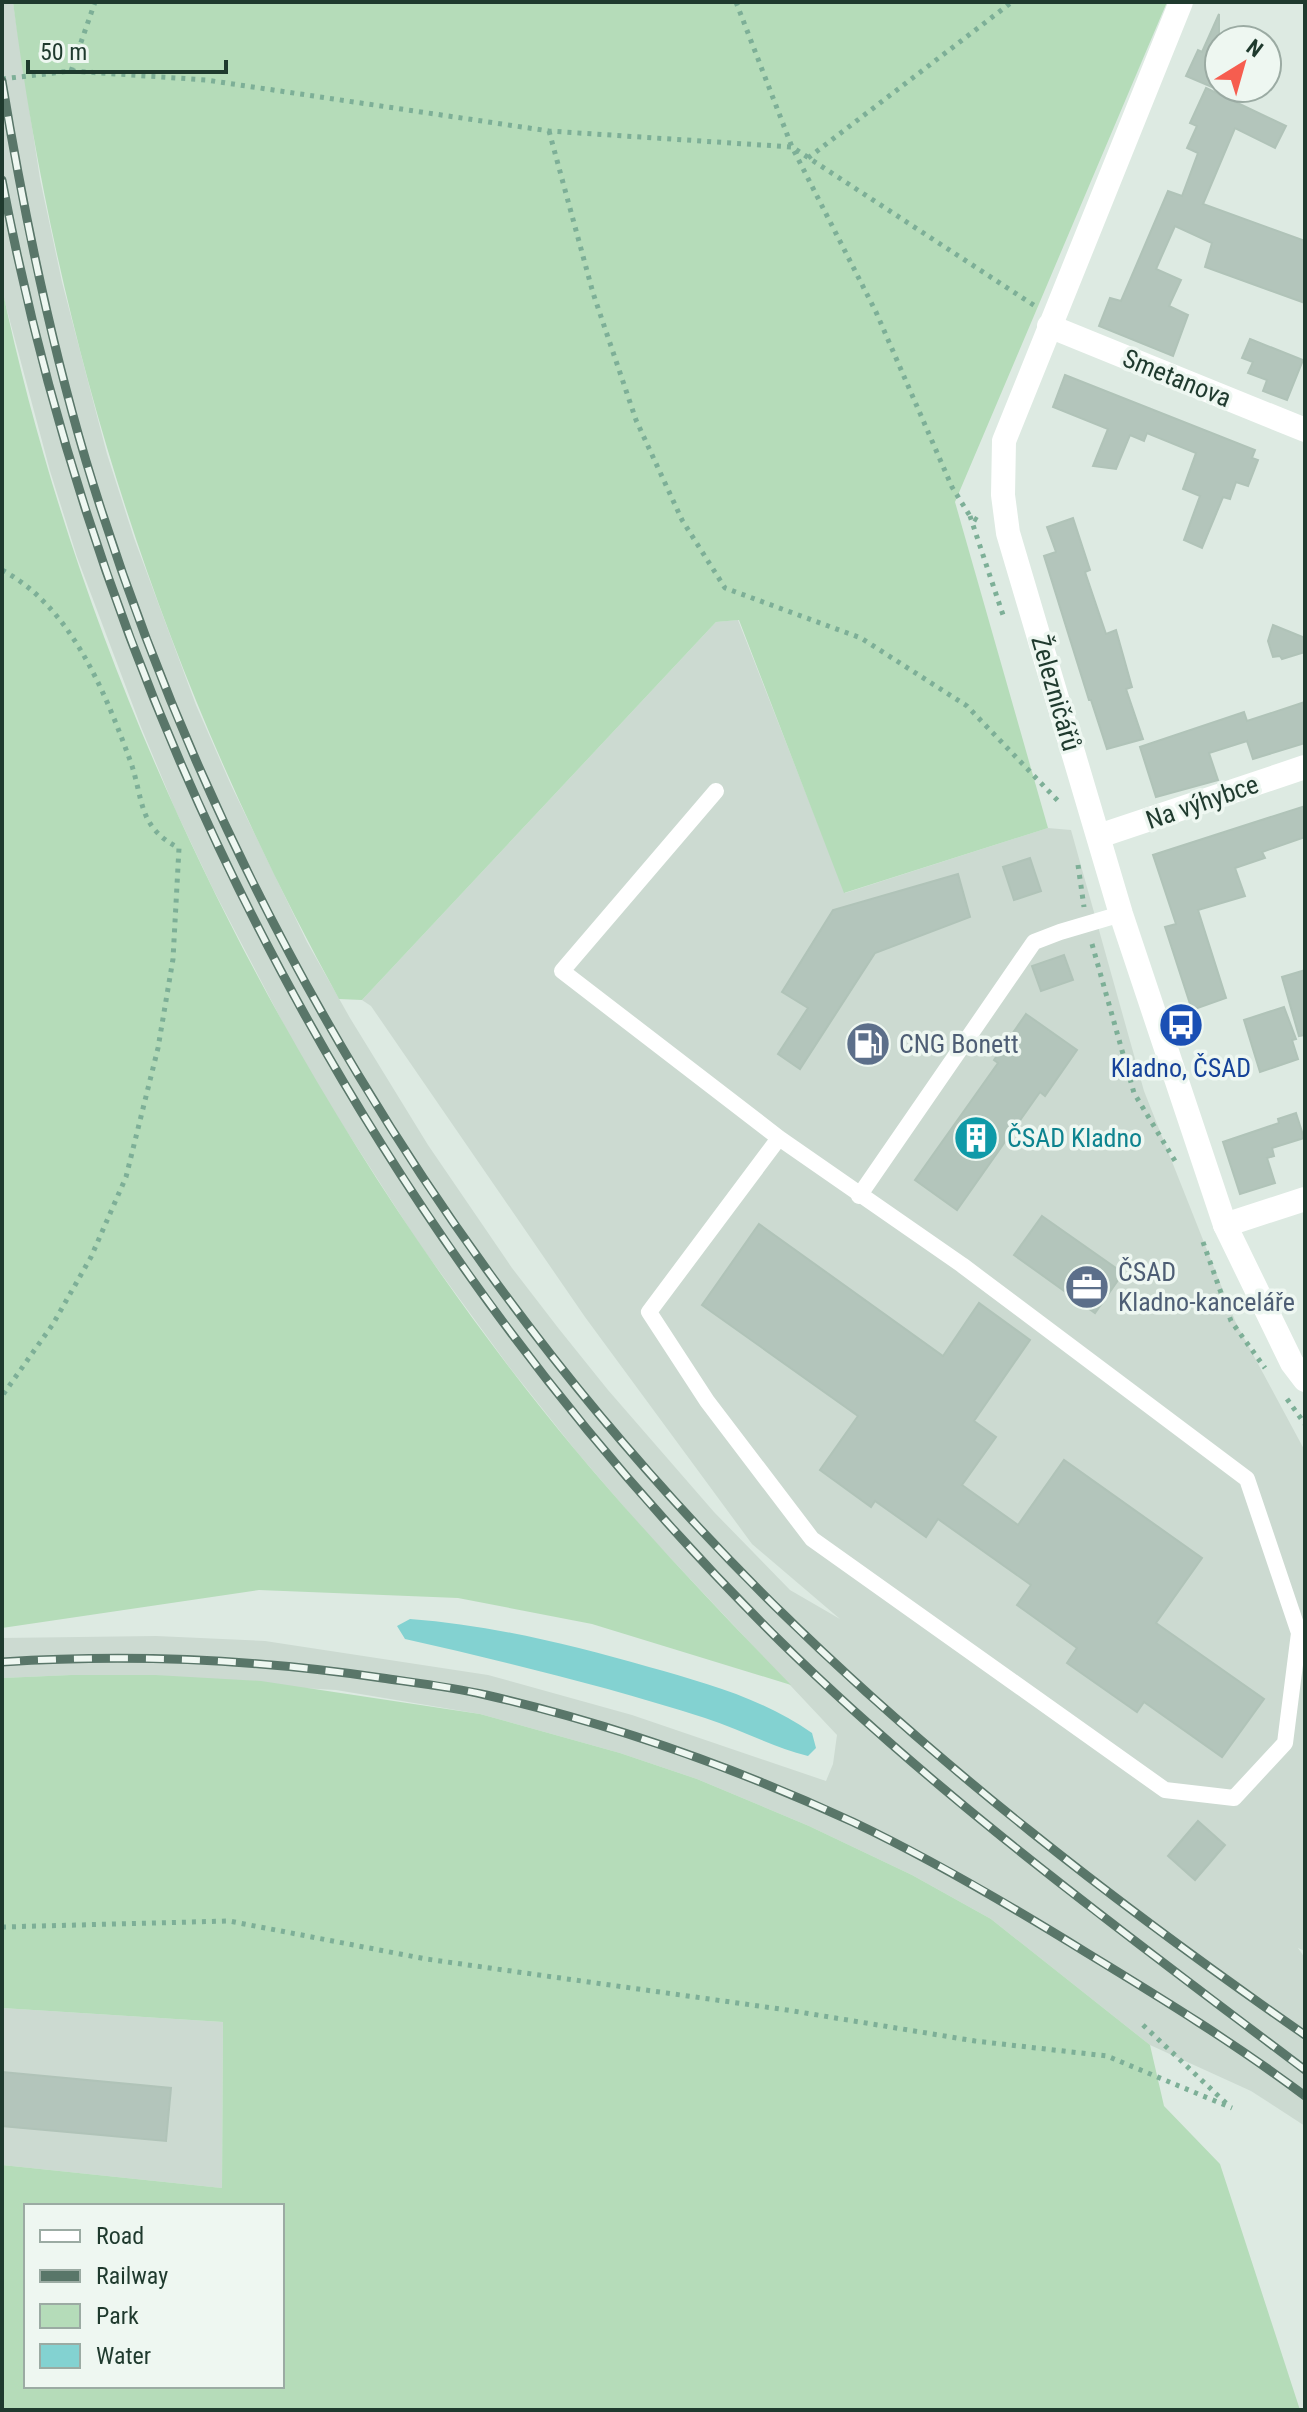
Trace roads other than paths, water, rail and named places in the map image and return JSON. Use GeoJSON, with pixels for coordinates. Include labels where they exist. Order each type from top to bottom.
{"type":"FeatureCollection","features":[{"type":"Feature","properties":{"kind":"street","name":"Železničářů"},"geometry":{"type":"LineString","coordinates":[[1181,2],[1004,441],[1003,495],[1010,539],[1121,914],[1225,1225],[1292,1363],[1305,1380]]}},
{"type":"Feature","properties":{"kind":"street","name":"Smetanova"},"geometry":{"type":"LineString","coordinates":[[1051,322],[1305,430]]}},
{"type":"Feature","properties":{"kind":"street","name":"Na výhybce"},"geometry":{"type":"LineString","coordinates":[[1099,836],[1305,767]]}},
{"type":"Feature","properties":{"kind":"street"},"geometry":{"type":"LineString","coordinates":[[1225,1225],[1305,1199]]}},
{"type":"Feature","properties":{"kind":"lane"},"geometry":{"type":"LineString","coordinates":[[716,791],[562,971],[779,1138],[962,1265],[1247,1479],[1299,1633],[1285,1743],[1234,1798],[1165,1790],[812,1539],[707,1401],[649,1312],[779,1138]]}},
{"type":"Feature","properties":{"kind":"lane"},"geometry":{"type":"LineString","coordinates":[[859,1196],[1034,942],[1121,914]]}},
{"type":"Feature","properties":{"kind":"water"},"geometry":{"type":"Polygon","coordinates":[[[410,1619],[531,1637],[713,1686],[754,1701],[794,1721],[812,1733],[816,1748],[808,1756],[718,1722],[631,1695],[405,1639],[397,1626],[410,1619]]]}},
{"type":"Feature","properties":{"kind":"railway"},"geometry":{"type":"LineString","coordinates":[[2,81],[28,225],[60,367],[86,461],[140,621],[204,777],[277,929],[359,1077],[451,1219],[551,1355],[660,1484],[776,1607],[901,1723],[1031,1832],[1166,1936],[1305,2035]]}},
{"type":"Feature","properties":{"kind":"railway"},"geometry":{"type":"LineString","coordinates":[[2,180],[49,386],[112,586],[189,782],[281,970],[386,1152],[505,1325],[637,1489],[782,1643],[843,1701],[1037,1865],[1305,2070]]}},
{"type":"Feature","properties":{"kind":"railway"},"geometry":{"type":"LineString","coordinates":[[2,1662],[97,1658],[192,1660],[335,1672],[473,1692],[580,1719],[673,1749],[764,1783],[913,1852],[1143,1987],[1305,2096]]}},
{"type":"Feature","properties":{"kind":"place","name":"Kladno, ČSAD"},"geometry":{"type":"Point","coordinates":[1181,1025]}},
{"type":"Feature","properties":{"kind":"place","name":"CNG Bonett"},"geometry":{"type":"Point","coordinates":[868,1044]}},
{"type":"Feature","properties":{"kind":"place","name":"ČSAD Kladno"},"geometry":{"type":"Point","coordinates":[976,1138]}},
{"type":"Feature","properties":{"kind":"place","name":"ČSAD Kladno-kanceláře"},"geometry":{"type":"Point","coordinates":[1087,1287]}}]}
